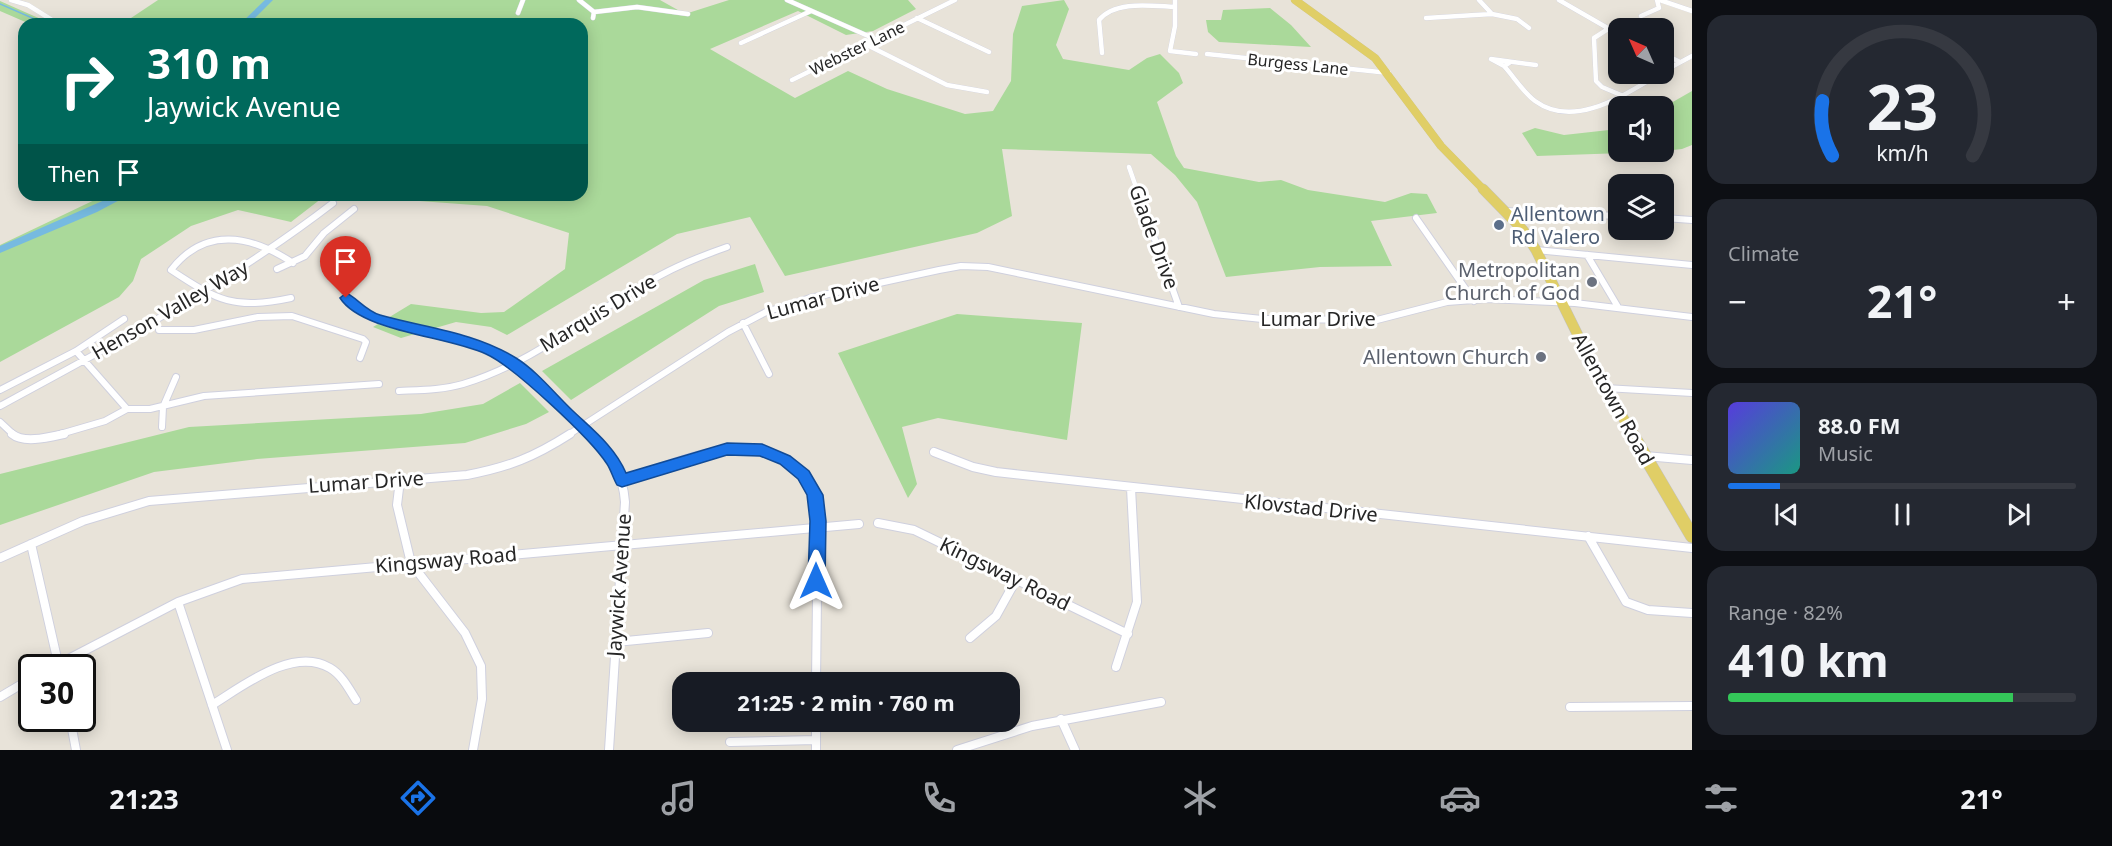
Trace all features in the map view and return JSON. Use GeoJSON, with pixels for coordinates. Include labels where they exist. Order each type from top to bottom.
{"type":"FeatureCollection","features":[{"type":"Feature","properties":{"kind":"main road","name":"Allentown Road"},"geometry":{"type":"LineString","coordinates":[[1295,0],[1358,44],[1389,74],[1441,146],[1506,211],[1536,250],[1605,388],[1692,536]]}},
{"type":"Feature","properties":{"kind":"street"},"geometry":{"type":"LineString","coordinates":[[11,0],[28,5],[48,18]]}},
{"type":"Feature","properties":{"kind":"street"},"geometry":{"type":"LineString","coordinates":[[519,14],[523,0]]}},
{"type":"Feature","properties":{"kind":"street"},"geometry":{"type":"LineString","coordinates":[[579,0],[594,12],[637,7],[688,14]]}},
{"type":"Feature","properties":{"kind":"street"},"geometry":{"type":"LineString","coordinates":[[787,0],[875,39]]}},
{"type":"Feature","properties":{"kind":"street"},"geometry":{"type":"LineString","coordinates":[[938,0],[952,1]]}},
{"type":"Feature","properties":{"kind":"street"},"geometry":{"type":"LineString","coordinates":[[1175,0],[1175,26],[1170,51],[1196,54]]}},
{"type":"Feature","properties":{"kind":"street"},"geometry":{"type":"LineString","coordinates":[[1479,0],[1492,14]]}},
{"type":"Feature","properties":{"kind":"street"},"geometry":{"type":"LineString","coordinates":[[1559,0],[1608,29]]}},
{"type":"Feature","properties":{"kind":"street"},"geometry":{"type":"LineString","coordinates":[[1641,16],[1659,8],[1658,0],[1692,11]]}},
{"type":"Feature","properties":{"kind":"street","name":"Webster Lane"},"geometry":{"type":"LineString","coordinates":[[792,80],[952,1]]}},
{"type":"Feature","properties":{"kind":"street"},"geometry":{"type":"LineString","coordinates":[[1102,53],[1099,20],[1106,12],[1128,6],[1175,7]]}},
{"type":"Feature","properties":{"kind":"street"},"geometry":{"type":"LineString","coordinates":[[741,43],[811,11]]}},
{"type":"Feature","properties":{"kind":"street"},"geometry":{"type":"LineString","coordinates":[[593,18],[594,12]]}},
{"type":"Feature","properties":{"kind":"street"},"geometry":{"type":"LineString","coordinates":[[1426,18],[1492,14],[1515,19],[1529,28]]}},
{"type":"Feature","properties":{"kind":"street"},"geometry":{"type":"LineString","coordinates":[[917,18],[988,52]]}},
{"type":"Feature","properties":{"kind":"street"},"geometry":{"type":"LineString","coordinates":[[1608,29],[1598,33],[1594,38],[1596,78],[1602,87],[1621,96],[1642,84]]}},
{"type":"Feature","properties":{"kind":"street"},"geometry":{"type":"LineString","coordinates":[[865,44],[947,85],[987,92]]}},
{"type":"Feature","properties":{"kind":"street","name":"Burgess Lane"},"geometry":{"type":"LineString","coordinates":[[1207,54],[1389,74]]}},
{"type":"Feature","properties":{"kind":"street"},"geometry":{"type":"LineString","coordinates":[[1674,65],[1692,56]]}},
{"type":"Feature","properties":{"kind":"street"},"geometry":{"type":"LineString","coordinates":[[1674,59],[1680,62]]}},
{"type":"Feature","properties":{"kind":"street"},"geometry":{"type":"LineString","coordinates":[[1536,65],[1506,64],[1536,101],[1552,109],[1589,110],[1608,104]]}},
{"type":"Feature","properties":{"kind":"street","name":"Glade Drive"},"geometry":{"type":"LineString","coordinates":[[1129,167],[1179,307]]}},
{"type":"Feature","properties":{"kind":"street","name":"Henson Valley Way"},"geometry":{"type":"LineString","coordinates":[[0,406],[206,292],[271,250],[333,203]]}},
{"type":"Feature","properties":{"kind":"street"},"geometry":{"type":"LineString","coordinates":[[277,269],[304,256],[324,233],[354,209]]}},
{"type":"Feature","properties":{"kind":"street"},"geometry":{"type":"LineString","coordinates":[[1506,211],[1608,216]]}},
{"type":"Feature","properties":{"kind":"street"},"geometry":{"type":"LineString","coordinates":[[1416,218],[1474,301]]}},
{"type":"Feature","properties":{"kind":"street"},"geometry":{"type":"LineString","coordinates":[[1674,219],[1692,220]]}},
{"type":"Feature","properties":{"kind":"street"},"geometry":{"type":"LineString","coordinates":[[291,298],[243,306],[226,302],[206,292],[171,270],[179,258],[217,239],[255,244],[293,263]]}},
{"type":"Feature","properties":{"kind":"street","name":"Marquis Drive"},"geometry":{"type":"LineString","coordinates":[[399,391],[461,385],[513,363],[661,275],[696,258],[727,247]]}},
{"type":"Feature","properties":{"kind":"street"},"geometry":{"type":"LineString","coordinates":[[1536,250],[1692,265]]}},
{"type":"Feature","properties":{"kind":"street"},"geometry":{"type":"LineString","coordinates":[[1587,255],[1618,307]]}},
{"type":"Feature","properties":{"kind":"street","name":"Lumar Drive"},"geometry":{"type":"LineString","coordinates":[[0,558],[98,515],[149,501],[400,480],[504,468],[535,456],[743,323],[766,312],[810,298],[968,266],[998,269],[1239,318],[1372,321],[1395,318],[1437,304],[1560,300],[1692,317]]}},
{"type":"Feature","properties":{"kind":"street","name":"Jaywick Avenue"},"geometry":{"type":"LineString","coordinates":[[345,293],[354,307],[374,318],[459,338],[492,351],[513,363],[611,458],[622,480],[625,498],[609,750]]}},
{"type":"Feature","properties":{"kind":"street"},"geometry":{"type":"LineString","coordinates":[[234,321],[243,306]]}},
{"type":"Feature","properties":{"kind":"street"},"geometry":{"type":"LineString","coordinates":[[159,330],[194,330],[234,321],[279,316],[306,320],[363,339],[366,342],[360,358]]}},
{"type":"Feature","properties":{"kind":"street"},"geometry":{"type":"LineString","coordinates":[[0,390],[76,351],[124,319]]}},
{"type":"Feature","properties":{"kind":"street"},"geometry":{"type":"LineString","coordinates":[[743,323],[769,374]]}},
{"type":"Feature","properties":{"kind":"street"},"geometry":{"type":"LineString","coordinates":[[76,351],[127,409]]}},
{"type":"Feature","properties":{"kind":"street"},"geometry":{"type":"LineString","coordinates":[[162,427],[163,407],[176,377]]}},
{"type":"Feature","properties":{"kind":"street"},"geometry":{"type":"LineString","coordinates":[[0,422],[16,437],[41,438],[107,421],[127,409],[143,410],[163,407],[204,396],[378,384]]}},
{"type":"Feature","properties":{"kind":"street"},"geometry":{"type":"LineString","coordinates":[[1605,388],[1692,393]]}},
{"type":"Feature","properties":{"kind":"street"},"geometry":{"type":"LineString","coordinates":[[622,480],[721,450],[742,448],[767,451],[794,466],[808,481],[817,502],[816,672]]}},
{"type":"Feature","properties":{"kind":"street","name":"Klovstad Drive"},"geometry":{"type":"LineString","coordinates":[[934,452],[973,467],[996,472],[1692,548]]}},
{"type":"Feature","properties":{"kind":"street"},"geometry":{"type":"LineString","coordinates":[[1645,456],[1692,460]]}},
{"type":"Feature","properties":{"kind":"street"},"geometry":{"type":"LineString","coordinates":[[400,480],[397,505],[411,563],[465,633],[481,666],[482,699],[473,750]]}},
{"type":"Feature","properties":{"kind":"street"},"geometry":{"type":"LineString","coordinates":[[1116,667],[1137,610],[1138,591],[1131,488]]}},
{"type":"Feature","properties":{"kind":"street","name":"Kingsway Road"},"geometry":{"type":"LineString","coordinates":[[879,523],[914,530],[1128,634]]}},
{"type":"Feature","properties":{"kind":"street","name":"Kingsway Road"},"geometry":{"type":"LineString","coordinates":[[79,654],[178,602],[211,588],[242,579],[859,524]]}},
{"type":"Feature","properties":{"kind":"street"},"geometry":{"type":"LineString","coordinates":[[1588,536],[1626,602],[1640,609],[1692,614]]}},
{"type":"Feature","properties":{"kind":"street"},"geometry":{"type":"LineString","coordinates":[[31,544],[54,654]]}},
{"type":"Feature","properties":{"kind":"street"},"geometry":{"type":"LineString","coordinates":[[970,638],[996,616],[1016,580]]}},
{"type":"Feature","properties":{"kind":"street"},"geometry":{"type":"LineString","coordinates":[[178,602],[227,750]]}},
{"type":"Feature","properties":{"kind":"street"},"geometry":{"type":"LineString","coordinates":[[616,642],[708,633]]}},
{"type":"Feature","properties":{"kind":"street"},"geometry":{"type":"LineString","coordinates":[[212,705],[271,671],[305,662],[319,663],[331,668],[356,700]]}},
{"type":"Feature","properties":{"kind":"street"},"geometry":{"type":"LineString","coordinates":[[0,697],[18,686]]}},
{"type":"Feature","properties":{"kind":"street"},"geometry":{"type":"LineString","coordinates":[[957,750],[1011,730],[1161,702]]}},
{"type":"Feature","properties":{"kind":"street"},"geometry":{"type":"LineString","coordinates":[[1570,707],[1692,706]]}},
{"type":"Feature","properties":{"kind":"street"},"geometry":{"type":"LineString","coordinates":[[1061,719],[1075,750]]}},
{"type":"Feature","properties":{"kind":"street"},"geometry":{"type":"LineString","coordinates":[[73,732],[76,750]]}},
{"type":"Feature","properties":{"kind":"street"},"geometry":{"type":"LineString","coordinates":[[730,742],[816,745]]}},
{"type":"Feature","properties":{"kind":"green space"},"geometry":{"type":"Polygon","coordinates":[[[158,0],[660,0],[685,14],[729,0],[908,0],[916,9],[873,31],[846,35],[798,11],[710,49],[795,98],[848,71],[887,89],[965,114],[993,111],[1011,81],[1013,34],[1022,6],[1064,0],[1069,9],[1056,45],[1063,59],[1129,70],[1147,58],[1160,54],[1179,73],[1183,83],[1157,102],[1176,156],[1184,168],[1259,182],[1281,180],[1308,190],[1385,202],[1411,193],[1427,194],[1437,213],[1371,221],[1392,266],[1320,267],[1226,277],[1197,202],[1175,175],[1151,154],[1002,149],[1012,216],[977,233],[785,276],[750,217],[677,234],[507,335],[491,327],[456,322],[401,338],[373,327],[411,304],[481,313],[504,312],[565,269],[569,233],[487,206],[419,201],[588,201],[588,18],[131,18],[158,0]]]}},
{"type":"Feature","properties":{"kind":"green space"},"geometry":{"type":"Polygon","coordinates":[[[0,1],[38,18],[18,19],[0,11],[0,1]]]}},
{"type":"Feature","properties":{"kind":"green space"},"geometry":{"type":"Polygon","coordinates":[[[1270,8],[1291,25],[1311,47],[1219,42],[1208,32],[1206,20],[1221,20],[1223,10],[1270,8]]]}},
{"type":"Feature","properties":{"kind":"green space"},"geometry":{"type":"Polygon","coordinates":[[[1692,91],[1692,145],[1674,150],[1674,101],[1692,91]]]}},
{"type":"Feature","properties":{"kind":"green space"},"geometry":{"type":"Polygon","coordinates":[[[1535,128],[1564,135],[1608,130],[1608,154],[1537,156],[1522,133],[1535,128]]]}},
{"type":"Feature","properties":{"kind":"green space"},"geometry":{"type":"Polygon","coordinates":[[[92,201],[318,201],[291,222],[238,210],[191,226],[141,259],[133,281],[119,297],[0,362],[0,245],[92,201]]]}},
{"type":"Feature","properties":{"kind":"green space"},"geometry":{"type":"Polygon","coordinates":[[[755,264],[764,292],[719,306],[571,400],[542,371],[704,280],[755,264]]]}},
{"type":"Feature","properties":{"kind":"green space"},"geometry":{"type":"Polygon","coordinates":[[[957,314],[1082,323],[1067,440],[938,418],[902,427],[917,484],[908,498],[838,353],[957,314]]]}},
{"type":"Feature","properties":{"kind":"green space"},"geometry":{"type":"Polygon","coordinates":[[[520,383],[549,412],[526,424],[465,443],[257,459],[154,472],[0,525],[0,474],[189,427],[421,414],[483,404],[520,383]]]}},
{"type":"Feature","properties":{"kind":"waterway"},"geometry":{"type":"LineString","coordinates":[[250,18],[269,0]]}},
{"type":"Feature","properties":{"kind":"waterway"},"geometry":{"type":"LineString","coordinates":[[0,4],[32,18]]}},
{"type":"Feature","properties":{"kind":"waterway"},"geometry":{"type":"LineString","coordinates":[[0,250],[112,201]]}},
{"type":"Feature","properties":{"kind":"place","name":"Allentown Rd Valero"},"geometry":{"type":"Point","coordinates":[1499,225]}},
{"type":"Feature","properties":{"kind":"place","name":"Metropolitan Church of God"},"geometry":{"type":"Point","coordinates":[1592,282]}},
{"type":"Feature","properties":{"kind":"place","name":"Allentown Church"},"geometry":{"type":"Point","coordinates":[1541,357]}},
{"type":"Feature","properties":{"kind":"route"},"geometry":{"type":"LineString","coordinates":[[346,298],[354,307],[374,318],[394,324],[437,331],[503,356],[544,390],[598,443],[614,462],[622,480],[727,449],[762,450],[785,460],[804,475],[812,486],[817,502],[816,581]]}}]}
